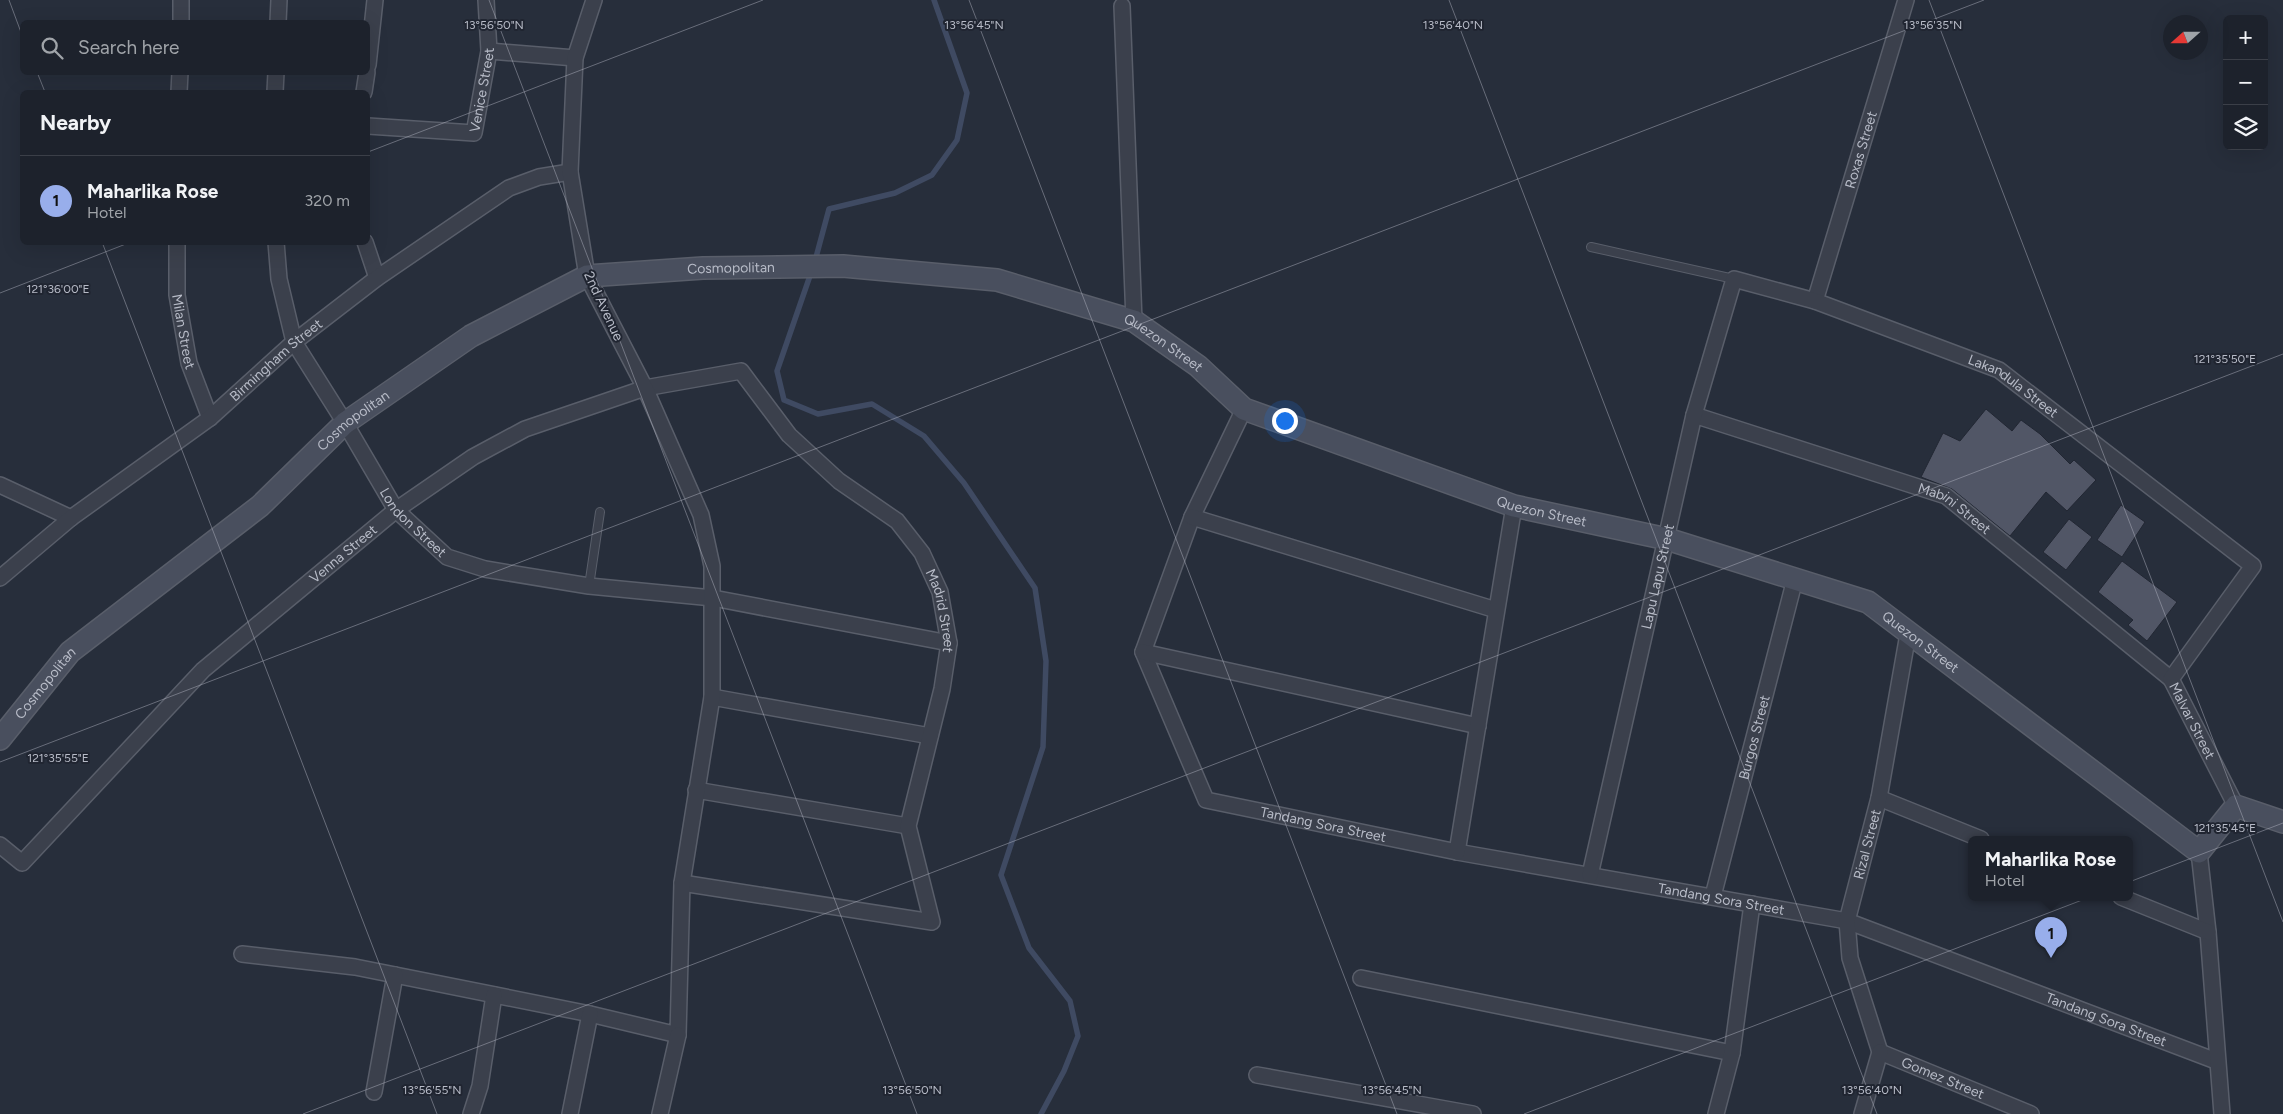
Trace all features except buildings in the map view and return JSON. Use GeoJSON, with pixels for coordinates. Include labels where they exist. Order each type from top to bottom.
{"type":"FeatureCollection","features":[{"type":"Feature","properties":{"kind":"street"},"geometry":{"type":"LineString","coordinates":[[181,0],[181,20]]}},
{"type":"Feature","properties":{"kind":"street"},"geometry":{"type":"LineString","coordinates":[[278,20],[279,0]]}},
{"type":"Feature","properties":{"kind":"street"},"geometry":{"type":"LineString","coordinates":[[370,46],[375,0]]}},
{"type":"Feature","properties":{"kind":"street","name":"Venice Street"},"geometry":{"type":"LineString","coordinates":[[370,126],[474,133],[489,51],[486,0]]}},
{"type":"Feature","properties":{"kind":"street","name":"2nd Avenue"},"geometry":{"type":"LineString","coordinates":[[594,0],[575,58],[570,172],[587,276],[645,388],[701,515],[712,566],[712,697],[682,883],[678,1035],[660,1114]]}},
{"type":"Feature","properties":{"kind":"street","name":"Roxas Street"},"geometry":{"type":"LineString","coordinates":[[1815,301],[1906,0]]}},
{"type":"Feature","properties":{"kind":"street"},"geometry":{"type":"LineString","coordinates":[[1122,6],[1134,321]]}},
{"type":"Feature","properties":{"kind":"street"},"geometry":{"type":"LineString","coordinates":[[489,51],[575,58]]}},
{"type":"Feature","properties":{"kind":"street"},"geometry":{"type":"LineString","coordinates":[[179,90],[180,75]]}},
{"type":"Feature","properties":{"kind":"street"},"geometry":{"type":"LineString","coordinates":[[275,90],[276,75]]}},
{"type":"Feature","properties":{"kind":"street"},"geometry":{"type":"LineString","coordinates":[[364,90],[367,75]]}},
{"type":"Feature","properties":{"kind":"street","name":"Birmingham Street"},"geometry":{"type":"LineString","coordinates":[[0,578],[71,518],[210,418],[294,342],[377,278],[509,188],[539,177],[570,172]]}},
{"type":"Feature","properties":{"kind":"street","name":"Milan Street"},"geometry":{"type":"LineString","coordinates":[[177,245],[177,295],[188,363],[210,418]]}},
{"type":"Feature","properties":{"kind":"street","name":"London Street"},"geometry":{"type":"LineString","coordinates":[[276,245],[279,279],[294,342],[345,423],[396,510],[447,557],[485,569],[589,586],[713,598],[949,643]]}},
{"type":"Feature","properties":{"kind":"street"},"geometry":{"type":"LineString","coordinates":[[365,245],[377,278]]}},
{"type":"Feature","properties":{"kind":"street","name":"Quezon Street"},"geometry":{"type":"LineString","coordinates":[[788,267],[843,266],[996,280],[1134,321],[1198,366],[1244,409],[1514,506],[1667,539],[1868,602],[2199,852]]}},
{"type":"Feature","properties":{"kind":"street","name":"Cosmopolitan"},"geometry":{"type":"LineString","coordinates":[[0,739],[70,652],[260,506],[345,423],[471,336],[587,276],[703,268],[788,267]]}},
{"type":"Feature","properties":{"kind":"street","name":"Lakandula Street"},"geometry":{"type":"LineString","coordinates":[[1734,279],[1815,301],[1999,370],[2253,566]]}},
{"type":"Feature","properties":{"kind":"street","name":"Lapu Lapu Street"},"geometry":{"type":"LineString","coordinates":[[1590,875],[1694,415],[1734,279]]}},
{"type":"Feature","properties":{"kind":"street","name":"Venna Street"},"geometry":{"type":"LineString","coordinates":[[0,846],[22,863],[203,670],[396,510],[473,457],[526,429],[645,388],[741,371]]}},
{"type":"Feature","properties":{"kind":"street","name":"Madrid Street"},"geometry":{"type":"LineString","coordinates":[[682,883],[932,922],[908,826],[942,689],[949,643],[940,592],[922,552],[897,521],[839,481],[789,435],[741,371]]}},
{"type":"Feature","properties":{"kind":"street"},"geometry":{"type":"LineString","coordinates":[[1244,409],[1192,517],[1143,652],[1478,726]]}},
{"type":"Feature","properties":{"kind":"street","name":"Mabini Street"},"geometry":{"type":"LineString","coordinates":[[1694,415],[1946,496],[2171,679]]}},
{"type":"Feature","properties":{"kind":"street"},"geometry":{"type":"LineString","coordinates":[[0,485],[71,518]]}},
{"type":"Feature","properties":{"kind":"street"},"geometry":{"type":"LineString","coordinates":[[1457,852],[1514,506]]}},
{"type":"Feature","properties":{"kind":"street"},"geometry":{"type":"LineString","coordinates":[[1192,517],[1496,610]]}},
{"type":"Feature","properties":{"kind":"street","name":"Malvar Street"},"geometry":{"type":"LineString","coordinates":[[2236,806],[2171,679],[2253,566]]}},
{"type":"Feature","properties":{"kind":"street","name":"Burgos Street"},"geometry":{"type":"LineString","coordinates":[[1713,896],[1795,579]]}},
{"type":"Feature","properties":{"kind":"street","name":"Rizal Street"},"geometry":{"type":"LineString","coordinates":[[1880,1052],[1850,958],[1847,921],[1879,798],[1908,634]]}},
{"type":"Feature","properties":{"kind":"street","name":"Tandang Sora Street"},"geometry":{"type":"LineString","coordinates":[[1143,652],[1206,800],[1457,852],[1847,921],[2216,1061]]}},
{"type":"Feature","properties":{"kind":"street"},"geometry":{"type":"LineString","coordinates":[[712,697],[930,736]]}},
{"type":"Feature","properties":{"kind":"street"},"geometry":{"type":"LineString","coordinates":[[696,790],[908,826]]}},
{"type":"Feature","properties":{"kind":"street"},"geometry":{"type":"LineString","coordinates":[[1879,798],[1974,836]]}},
{"type":"Feature","properties":{"kind":"street"},"geometry":{"type":"LineString","coordinates":[[2222,1114],[2216,1061],[2208,932],[2199,852],[2236,806],[2283,822]]}},
{"type":"Feature","properties":{"kind":"street"},"geometry":{"type":"LineString","coordinates":[[2131,901],[2208,932]]}},
{"type":"Feature","properties":{"kind":"street"},"geometry":{"type":"LineString","coordinates":[[1716,1114],[1732,1053],[1752,904]]}},
{"type":"Feature","properties":{"kind":"street"},"geometry":{"type":"LineString","coordinates":[[242,954],[355,967],[590,1014],[678,1035]]}},
{"type":"Feature","properties":{"kind":"street"},"geometry":{"type":"LineString","coordinates":[[374,1092],[395,975]]}},
{"type":"Feature","properties":{"kind":"street"},"geometry":{"type":"LineString","coordinates":[[1362,978],[1732,1053]]}},
{"type":"Feature","properties":{"kind":"street"},"geometry":{"type":"LineString","coordinates":[[471,1114],[480,1086],[494,995]]}},
{"type":"Feature","properties":{"kind":"street"},"geometry":{"type":"LineString","coordinates":[[570,1114],[590,1014]]}},
{"type":"Feature","properties":{"kind":"street"},"geometry":{"type":"LineString","coordinates":[[1862,1114],[1880,1052]]}},
{"type":"Feature","properties":{"kind":"street","name":"Gomez Street"},"geometry":{"type":"LineString","coordinates":[[1880,1052],[2031,1114]]}},
{"type":"Feature","properties":{"kind":"street"},"geometry":{"type":"LineString","coordinates":[[1257,1075],[1473,1114]]}},
{"type":"Feature","properties":{"kind":"lane"},"geometry":{"type":"LineString","coordinates":[[1591,247],[1734,279]]}},
{"type":"Feature","properties":{"kind":"lane"},"geometry":{"type":"LineString","coordinates":[[589,586],[600,512]]}},
{"type":"Feature","properties":{"kind":"waterway"},"geometry":{"type":"LineString","coordinates":[[815,261],[829,209],[895,193],[932,175],[957,140],[967,93],[934,0]]}},
{"type":"Feature","properties":{"kind":"waterway"},"geometry":{"type":"LineString","coordinates":[[812,270],[777,371],[784,400],[818,414],[872,404],[924,436],[964,483],[1035,588],[1046,661],[1043,747],[1001,875],[1029,948],[1070,1001],[1078,1036],[1064,1071],[1041,1114]]}},
{"type":"Feature","properties":{"kind":"place","name":"Maharlika Rose"},"geometry":{"type":"Point","coordinates":[2051,958]}}]}
